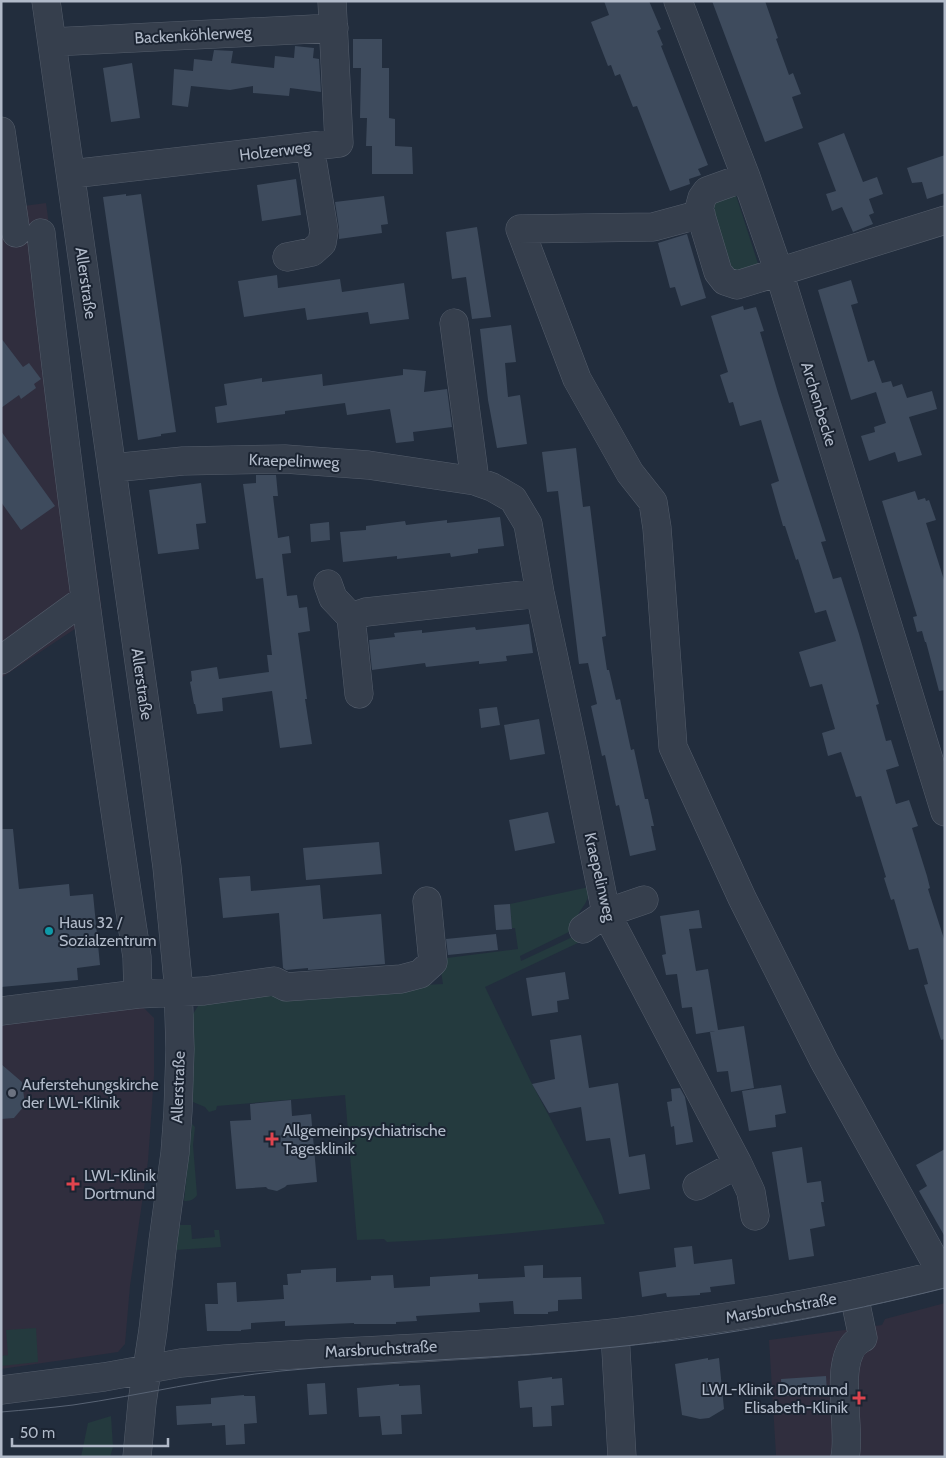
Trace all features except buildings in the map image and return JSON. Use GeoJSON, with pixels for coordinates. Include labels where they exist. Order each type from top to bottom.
{"type":"FeatureCollection","features":[{"type":"Feature","properties":{"kind":"street","name":"Allerstraße"},"geometry":{"type":"LineString","coordinates":[[46,1],[167,867],[178,993],[180,1049],[174,1162],[162,1240],[148,1369]]}},
{"type":"Feature","properties":{"kind":"street","name":"Holzerweg"},"geometry":{"type":"LineString","coordinates":[[70,174],[339,143],[332,1]]}},
{"type":"Feature","properties":{"kind":"street","name":"Archenbecke"},"geometry":{"type":"LineString","coordinates":[[678,1],[746,176],[779,272],[945,812]]}},
{"type":"Feature","properties":{"kind":"street","name":"Backenköhlerweg"},"geometry":{"type":"LineString","coordinates":[[52,42],[334,28]]}},
{"type":"Feature","properties":{"kind":"street"},"geometry":{"type":"LineString","coordinates":[[1,131],[20,233],[59,399],[85,599],[137,957],[138,994]]}},
{"type":"Feature","properties":{"kind":"street"},"geometry":{"type":"LineString","coordinates":[[287,257],[312,252],[322,243],[324,231],[310,147]]}},
{"type":"Feature","properties":{"kind":"street"},"geometry":{"type":"LineString","coordinates":[[746,176],[707,191],[702,198],[699,209],[718,272],[725,281],[737,285],[945,220]]}},
{"type":"Feature","properties":{"kind":"street"},"geometry":{"type":"LineString","coordinates":[[700,214],[653,227],[520,230],[576,379],[630,472],[653,502],[658,528],[673,748],[742,898],[824,1061],[943,1273]]}},
{"type":"Feature","properties":{"kind":"street"},"geometry":{"type":"LineString","coordinates":[[20,233],[78,230]]}},
{"type":"Feature","properties":{"kind":"street"},"geometry":{"type":"LineString","coordinates":[[454,323],[475,481]]}},
{"type":"Feature","properties":{"kind":"street","name":"Kraepelinweg"},"geometry":{"type":"LineString","coordinates":[[112,468],[183,460],[285,459],[368,465],[475,481],[492,487],[513,499],[528,524],[540,593],[606,914],[738,1164],[751,1192],[755,1216]]}},
{"type":"Feature","properties":{"kind":"street"},"geometry":{"type":"LineString","coordinates":[[328,584],[333,598],[351,617],[359,694]]}},
{"type":"Feature","properties":{"kind":"street"},"geometry":{"type":"LineString","coordinates":[[351,617],[366,612],[540,593]]}},
{"type":"Feature","properties":{"kind":"street"},"geometry":{"type":"LineString","coordinates":[[1,660],[85,599]]}},
{"type":"Feature","properties":{"kind":"street"},"geometry":{"type":"LineString","coordinates":[[583,929],[606,914],[644,900]]}},
{"type":"Feature","properties":{"kind":"street"},"geometry":{"type":"LineString","coordinates":[[1,1011],[138,994],[178,993],[274,982],[286,987],[401,979],[420,974],[432,962],[427,901]]}},
{"type":"Feature","properties":{"kind":"street"},"geometry":{"type":"LineString","coordinates":[[697,1186],[738,1164]]}},
{"type":"Feature","properties":{"kind":"street","name":"Marsbruchstraße"},"geometry":{"type":"LineString","coordinates":[[1,1390],[104,1377],[181,1363],[234,1358],[536,1340],[615,1333],[768,1311],[854,1295],[943,1273]]}},
{"type":"Feature","properties":{"kind":"street"},"geometry":{"type":"LineString","coordinates":[[845,1457],[847,1449],[844,1403],[845,1374],[849,1349],[855,1341],[863,1338],[854,1295]]}},
{"type":"Feature","properties":{"kind":"street"},"geometry":{"type":"LineString","coordinates":[[615,1333],[622,1457]]}},
{"type":"Feature","properties":{"kind":"street"},"geometry":{"type":"LineString","coordinates":[[137,1457],[142,1403],[148,1369]]}},
{"type":"Feature","properties":{"kind":"shaded area"},"geometry":{"type":"Polygon","coordinates":[[[46,203],[102,611],[1,678],[1,209],[46,203]]]}},
{"type":"Feature","properties":{"kind":"shaded area","name":"LWL-Klinik Dortmund"},"geometry":{"type":"Polygon","coordinates":[[[135,1003],[154,1018],[154,1076],[148,1161],[130,1286],[125,1344],[118,1352],[1,1369],[1,1026],[135,1003]]]}},
{"type":"Feature","properties":{"kind":"shaded area","name":"LWL-Klinik Dortmund Elisabeth-Klinik"},"geometry":{"type":"Polygon","coordinates":[[[945,1303],[945,1457],[756,1457],[776,1455],[769,1340],[882,1325],[885,1319],[945,1303]]]}},
{"type":"Feature","properties":{"kind":"green space"},"geometry":{"type":"Polygon","coordinates":[[[733,186],[761,273],[730,275],[708,201],[733,186]]]}},
{"type":"Feature","properties":{"kind":"green space"},"geometry":{"type":"Polygon","coordinates":[[[589,887],[587,900],[577,917],[577,928],[520,956],[521,961],[581,933],[584,940],[485,987],[531,1082],[605,1224],[442,1239],[387,1242],[384,1239],[357,1240],[345,1095],[217,1106],[216,1110],[209,1112],[205,1107],[193,1102],[193,1014],[200,1003],[215,996],[443,984],[439,959],[518,949],[515,928],[512,928],[510,904],[589,887]]]}},
{"type":"Feature","properties":{"kind":"green space"},"geometry":{"type":"Polygon","coordinates":[[[192,1124],[195,1127],[193,1145],[197,1195],[192,1200],[184,1201],[192,1124]]]}},
{"type":"Feature","properties":{"kind":"green space"},"geometry":{"type":"Polygon","coordinates":[[[180,1225],[191,1225],[192,1239],[215,1237],[214,1230],[219,1230],[221,1247],[175,1250],[180,1225]]]}},
{"type":"Feature","properties":{"kind":"green space"},"geometry":{"type":"Polygon","coordinates":[[[36,1328],[38,1362],[1,1366],[1,1356],[8,1355],[6,1330],[36,1328]]]}},
{"type":"Feature","properties":{"kind":"green space"},"geometry":{"type":"Polygon","coordinates":[[[111,1416],[113,1447],[110,1457],[81,1457],[88,1423],[111,1416]]]}},
{"type":"Feature","properties":{"kind":"tram line"},"geometry":{"type":"LineString","coordinates":[[1,1412],[73,1405],[281,1371],[573,1351],[698,1337],[781,1324],[945,1288]]}},
{"type":"Feature","properties":{"kind":"place","name":"Haus 32 / Sozialzentrum"},"geometry":{"type":"Point","coordinates":[49,931]}},
{"type":"Feature","properties":{"kind":"place","name":"Auferstehungskirche der LWL-Klinik"},"geometry":{"type":"Point","coordinates":[12,1093]}},
{"type":"Feature","properties":{"kind":"place","name":"Allgemeinpsychiatrische Tagesklinik"},"geometry":{"type":"Point","coordinates":[272,1139]}},
{"type":"Feature","properties":{"kind":"place","name":"LWL-Klinik Dortmund"},"geometry":{"type":"Point","coordinates":[73,1184]}},
{"type":"Feature","properties":{"kind":"place","name":"LWL-Klinik Dortmund Elisabeth-Klinik"},"geometry":{"type":"Point","coordinates":[859,1398]}}]}
